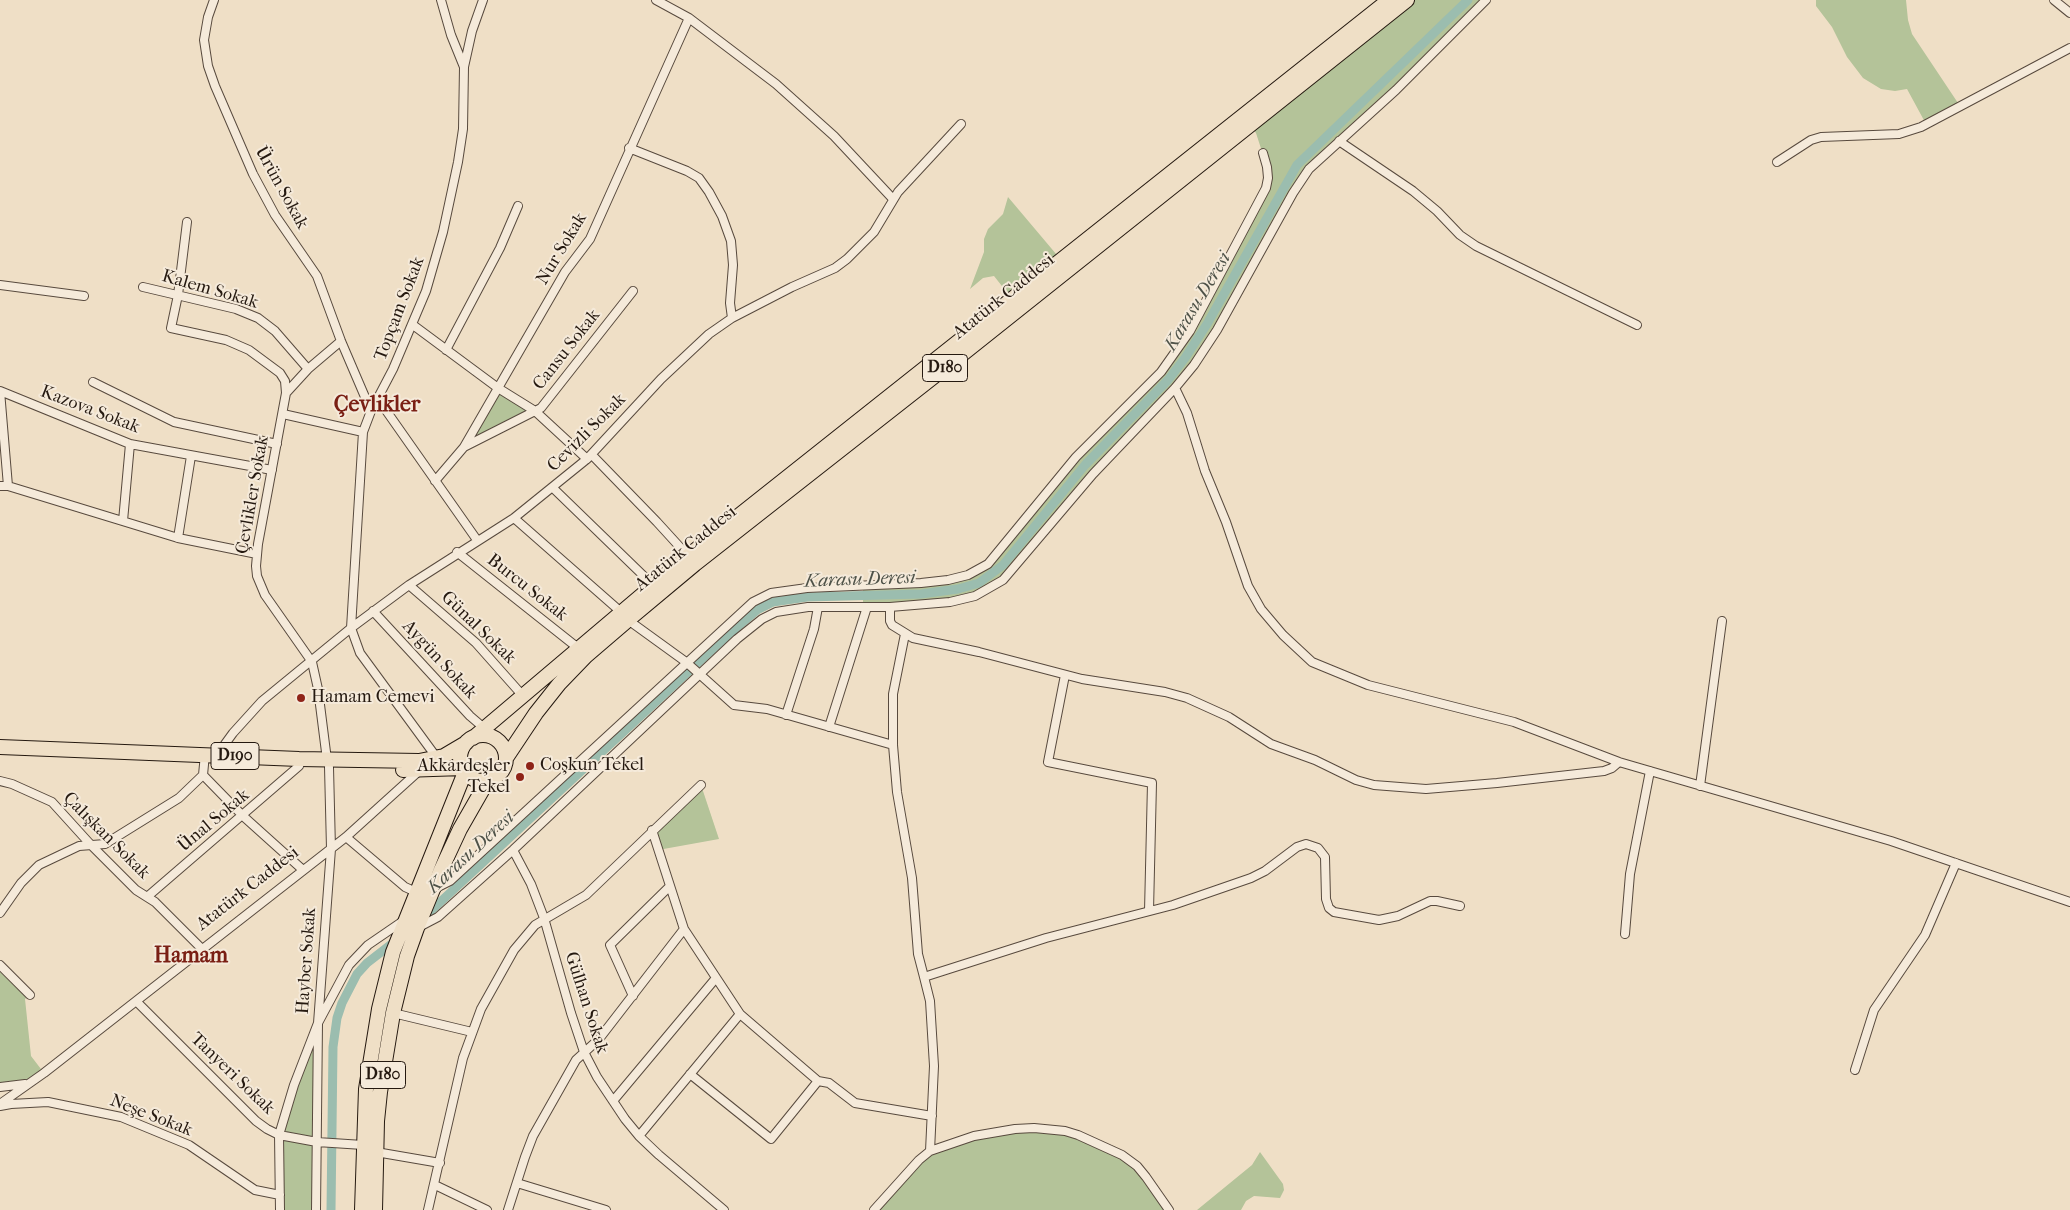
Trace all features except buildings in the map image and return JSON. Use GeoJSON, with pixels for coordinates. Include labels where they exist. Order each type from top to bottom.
{"type":"FeatureCollection","features":[{"type":"Feature","properties":{"kind":"highway","name":"Atatürk Caddesi"},"geometry":{"type":"LineString","coordinates":[[488,780],[502,772],[506,758],[536,713],[559,684],[653,585],[1390,0]]}},
{"type":"Feature","properties":{"kind":"highway","name":"Atatürk Caddesi"},"geometry":{"type":"LineString","coordinates":[[470,740],[578,648],[695,564],[960,356],[1407,0]]}},
{"type":"Feature","properties":{"kind":"highway"},"geometry":{"type":"LineString","coordinates":[[488,780],[476,780],[464,770],[461,755],[470,740],[486,736],[495,738],[504,748],[506,758]]}},
{"type":"Feature","properties":{"kind":"highway","name":"D190"},"geometry":{"type":"LineString","coordinates":[[0,755],[299,766],[419,761],[436,758],[470,740]]}},
{"type":"Feature","properties":{"kind":"highway","name":"D190"},"geometry":{"type":"LineString","coordinates":[[0,747],[204,764],[222,755],[419,771],[464,770]]}},
{"type":"Feature","properties":{"kind":"highway","name":"D180"},"geometry":{"type":"LineString","coordinates":[[375,1210],[380,1092],[393,1013],[417,928],[422,896],[464,770]]}},
{"type":"Feature","properties":{"kind":"highway","name":"D180"},"geometry":{"type":"LineString","coordinates":[[362,1210],[366,1089],[379,1009],[393,952],[405,920],[422,896],[488,780]]}},
{"type":"Feature","properties":{"kind":"street","name":"Ürün Sokak"},"geometry":{"type":"LineString","coordinates":[[214,0],[204,40],[208,66],[215,86],[253,174],[275,215],[317,276],[341,341],[371,411]]}},
{"type":"Feature","properties":{"kind":"street","name":"Topçam Sokak"},"geometry":{"type":"LineString","coordinates":[[351,628],[363,432],[412,325],[438,250],[457,167],[463,129],[464,67],[451,35],[441,0]]}},
{"type":"Feature","properties":{"kind":"street"},"geometry":{"type":"LineString","coordinates":[[464,67],[472,31],[483,0]]}},
{"type":"Feature","properties":{"kind":"street"},"geometry":{"type":"LineString","coordinates":[[656,0],[689,18],[778,86],[834,136],[893,198]]}},
{"type":"Feature","properties":{"kind":"street"},"geometry":{"type":"LineString","coordinates":[[417,928],[438,917],[746,631],[762,619],[776,612],[818,607],[890,607],[961,600],[984,592],[1003,580],[1093,474],[1175,388],[1210,342],[1300,181],[1309,169],[1396,90],[1486,0]]}},
{"type":"Feature","properties":{"kind":"street"},"geometry":{"type":"LineString","coordinates":[[2054,0],[2070,13]]}},
{"type":"Feature","properties":{"kind":"street","name":"Nur Sokak"},"geometry":{"type":"LineString","coordinates":[[435,481],[464,447],[565,272],[590,239],[629,148],[689,18]]}},
{"type":"Feature","properties":{"kind":"street"},"geometry":{"type":"LineString","coordinates":[[1777,162],[1811,140],[1821,137],[1899,134],[1921,127],[2070,48]]}},
{"type":"Feature","properties":{"kind":"street","name":"Cevizli Sokak"},"geometry":{"type":"LineString","coordinates":[[222,755],[225,744],[262,701],[312,662],[351,628],[409,584],[514,518],[589,457],[682,356],[708,334],[732,318],[792,287],[835,268],[864,244],[874,232],[893,198],[961,124]]}},
{"type":"Feature","properties":{"kind":"street"},"geometry":{"type":"LineString","coordinates":[[1339,141],[1413,191],[1437,211],[1460,235],[1476,246],[1637,325]]}},
{"type":"Feature","properties":{"kind":"street"},"geometry":{"type":"LineString","coordinates":[[629,148],[686,170],[699,178],[709,192],[722,216],[731,241],[734,265],[730,303],[732,318]]}},
{"type":"Feature","properties":{"kind":"street"},"geometry":{"type":"LineString","coordinates":[[346,837],[405,887],[422,896],[450,881],[753,602],[770,593],[807,588],[948,580],[968,575],[988,564],[1076,457],[1161,372],[1190,331],[1266,188],[1268,172],[1263,153]]}},
{"type":"Feature","properties":{"kind":"street"},"geometry":{"type":"LineString","coordinates":[[446,350],[500,248],[518,206]]}},
{"type":"Feature","properties":{"kind":"street"},"geometry":{"type":"LineString","coordinates":[[187,222],[178,295],[171,328],[226,340],[249,350],[280,373],[285,381],[286,393]]}},
{"type":"Feature","properties":{"kind":"street"},"geometry":{"type":"LineString","coordinates":[[0,284],[84,296]]}},
{"type":"Feature","properties":{"kind":"street","name":"Kalem Sokak"},"geometry":{"type":"LineString","coordinates":[[143,287],[236,309],[258,318],[275,331],[308,369]]}},
{"type":"Feature","properties":{"kind":"street","name":"Cansu Sokak"},"geometry":{"type":"LineString","coordinates":[[464,447],[541,408],[633,292]]}},
{"type":"Feature","properties":{"kind":"street"},"geometry":{"type":"LineString","coordinates":[[412,325],[498,388],[535,411],[589,457],[657,522],[688,556]]}},
{"type":"Feature","properties":{"kind":"street"},"geometry":{"type":"LineString","coordinates":[[286,393],[308,369],[341,341]]}},
{"type":"Feature","properties":{"kind":"street"},"geometry":{"type":"LineString","coordinates":[[93,382],[174,422],[278,444]]}},
{"type":"Feature","properties":{"kind":"street"},"geometry":{"type":"LineString","coordinates":[[1175,388],[1187,413],[1205,471],[1226,522],[1248,586],[1261,609],[1283,636],[1305,657],[1322,667],[1368,684],[1514,722],[1619,762],[1865,833],[2070,902]]}},
{"type":"Feature","properties":{"kind":"street","name":"Kazova Sokak"},"geometry":{"type":"LineString","coordinates":[[4,486],[0,391],[130,444],[272,470]]}},
{"type":"Feature","properties":{"kind":"street","name":"Çevlikler Sokak"},"geometry":{"type":"LineString","coordinates":[[286,393],[257,554],[257,576],[261,589],[312,662]]}},
{"type":"Feature","properties":{"kind":"street"},"geometry":{"type":"LineString","coordinates":[[378,400],[477,540]]}},
{"type":"Feature","properties":{"kind":"street"},"geometry":{"type":"LineString","coordinates":[[283,414],[363,432]]}},
{"type":"Feature","properties":{"kind":"street"},"geometry":{"type":"LineString","coordinates":[[123,521],[130,444]]}},
{"type":"Feature","properties":{"kind":"street"},"geometry":{"type":"LineString","coordinates":[[178,538],[191,456]]}},
{"type":"Feature","properties":{"kind":"street"},"geometry":{"type":"LineString","coordinates":[[4,486],[178,538],[257,554]]}},
{"type":"Feature","properties":{"kind":"street"},"geometry":{"type":"LineString","coordinates":[[553,488],[653,585]]}},
{"type":"Feature","properties":{"kind":"street"},"geometry":{"type":"LineString","coordinates":[[514,518],[624,616],[686,662],[734,705],[767,709],[893,745]]}},
{"type":"Feature","properties":{"kind":"street","name":"Burcu Sokak"},"geometry":{"type":"LineString","coordinates":[[458,552],[578,648]]}},
{"type":"Feature","properties":{"kind":"street","name":"Günal Sokak"},"geometry":{"type":"LineString","coordinates":[[409,584],[476,643],[523,696]]}},
{"type":"Feature","properties":{"kind":"street"},"geometry":{"type":"LineString","coordinates":[[829,727],[867,606]]}},
{"type":"Feature","properties":{"kind":"street"},"geometry":{"type":"LineString","coordinates":[[786,714],[814,629],[818,607]]}},
{"type":"Feature","properties":{"kind":"street"},"geometry":{"type":"LineString","coordinates":[[890,607],[890,621],[905,634],[913,638],[979,652],[1065,675],[1165,692],[1187,698],[1230,717],[1271,744],[1315,760],[1356,780],[1385,787],[1426,789],[1497,783],[1604,771],[1612,768],[1619,762]]}},
{"type":"Feature","properties":{"kind":"street","name":"Aygün Sokak"},"geometry":{"type":"LineString","coordinates":[[374,611],[470,716],[484,728]]}},
{"type":"Feature","properties":{"kind":"street"},"geometry":{"type":"LineString","coordinates":[[1700,786],[1722,620]]}},
{"type":"Feature","properties":{"kind":"street"},"geometry":{"type":"LineString","coordinates":[[351,628],[360,653],[436,758]]}},
{"type":"Feature","properties":{"kind":"street"},"geometry":{"type":"LineString","coordinates":[[905,634],[893,694],[893,745],[897,792],[912,878],[918,954],[930,1001],[933,1037],[930,1152]]}},
{"type":"Feature","properties":{"kind":"street","name":"Hayber Sokak"},"geometry":{"type":"LineString","coordinates":[[280,1210],[279,1135],[294,1085],[318,1023],[331,849],[328,764],[318,689],[312,662]]}},
{"type":"Feature","properties":{"kind":"street"},"geometry":{"type":"LineString","coordinates":[[1065,675],[1048,762],[1152,783],[1149,911]]}},
{"type":"Feature","properties":{"kind":"street"},"geometry":{"type":"LineString","coordinates":[[0,913],[21,883],[39,865],[79,846],[105,844],[179,798],[204,764],[243,816],[303,870]]}},
{"type":"Feature","properties":{"kind":"street","name":"Ünal Sokak"},"geometry":{"type":"LineString","coordinates":[[147,897],[299,766]]}},
{"type":"Feature","properties":{"kind":"street","name":"Atatürk Caddesi"},"geometry":{"type":"LineString","coordinates":[[0,1105],[331,849],[419,771]]}},
{"type":"Feature","properties":{"kind":"street"},"geometry":{"type":"LineString","coordinates":[[1625,934],[1630,874],[1650,771]]}},
{"type":"Feature","properties":{"kind":"street","name":"Çalışkan Sokak"},"geometry":{"type":"LineString","coordinates":[[0,781],[12,784],[52,802],[136,890],[156,902],[202,949]]}},
{"type":"Feature","properties":{"kind":"street"},"geometry":{"type":"LineString","coordinates":[[428,1210],[457,1083],[472,1032],[490,991],[514,950],[535,925],[544,918],[586,895],[701,785]]}},
{"type":"Feature","properties":{"kind":"street"},"geometry":{"type":"LineString","coordinates":[[652,830],[684,929],[740,1014],[818,1081],[829,1083],[845,1097],[859,1104],[932,1116]]}},
{"type":"Feature","properties":{"kind":"street"},"geometry":{"type":"LineString","coordinates":[[924,977],[1046,938],[1172,905],[1259,875],[1297,847],[1306,844],[1318,848],[1325,857],[1327,902],[1329,908],[1334,912],[1370,920],[1398,916],[1430,901],[1460,906]]}},
{"type":"Feature","properties":{"kind":"street","name":"Gülhan Sokak"},"geometry":{"type":"LineString","coordinates":[[512,850],[531,884],[544,918],[571,1013],[584,1052],[597,1077],[639,1136],[724,1210]]}},
{"type":"Feature","properties":{"kind":"street"},"geometry":{"type":"LineString","coordinates":[[1855,1070],[1874,1010],[1925,935],[1956,863]]}},
{"type":"Feature","properties":{"kind":"street"},"geometry":{"type":"LineString","coordinates":[[633,996],[610,945],[669,887]]}},
{"type":"Feature","properties":{"kind":"street"},"geometry":{"type":"LineString","coordinates":[[316,1210],[319,1142],[318,1023],[340,979],[353,960],[368,945],[405,920]]}},
{"type":"Feature","properties":{"kind":"street"},"geometry":{"type":"LineString","coordinates":[[508,1210],[534,1136],[576,1060],[599,1039],[684,929]]}},
{"type":"Feature","properties":{"kind":"street"},"geometry":{"type":"LineString","coordinates":[[0,964],[30,995]]}},
{"type":"Feature","properties":{"kind":"street"},"geometry":{"type":"LineString","coordinates":[[613,1101],[716,978]]}},
{"type":"Feature","properties":{"kind":"street","name":"Tanyeri Sokak"},"geometry":{"type":"LineString","coordinates":[[136,1001],[256,1121],[267,1129],[279,1135],[319,1142],[363,1145]]}},
{"type":"Feature","properties":{"kind":"street"},"geometry":{"type":"LineString","coordinates":[[393,1013],[472,1032]]}},
{"type":"Feature","properties":{"kind":"street"},"geometry":{"type":"LineString","coordinates":[[639,1136],[740,1014]]}},
{"type":"Feature","properties":{"kind":"street"},"geometry":{"type":"LineString","coordinates":[[690,1074],[770,1139],[818,1081]]}},
{"type":"Feature","properties":{"kind":"street"},"geometry":{"type":"LineString","coordinates":[[0,1087],[20,1086],[32,1082]]}},
{"type":"Feature","properties":{"kind":"street","name":"Neşe Sokak"},"geometry":{"type":"LineString","coordinates":[[0,1105],[48,1102],[121,1117],[194,1148],[255,1190],[280,1195]]}},
{"type":"Feature","properties":{"kind":"street"},"geometry":{"type":"LineString","coordinates":[[874,1210],[919,1160],[930,1152],[974,1136],[1015,1129],[1046,1128],[1064,1131],[1093,1140],[1129,1160],[1146,1177],[1169,1210]]}},
{"type":"Feature","properties":{"kind":"street"},"geometry":{"type":"LineString","coordinates":[[376,1152],[440,1163]]}},
{"type":"Feature","properties":{"kind":"street"},"geometry":{"type":"LineString","coordinates":[[517,1183],[606,1210]]}},
{"type":"Feature","properties":{"kind":"street"},"geometry":{"type":"LineString","coordinates":[[435,1185],[484,1209]]}},
{"type":"Feature","properties":{"kind":"green space"},"geometry":{"type":"Polygon","coordinates":[[[1407,0],[1486,0],[1309,169],[1194,365],[1093,474],[1011,572],[975,596],[863,607],[863,585],[921,583],[983,568],[1076,457],[1176,351],[1263,194],[1267,167],[1256,133],[1250,125],[1407,0]]]}},
{"type":"Feature","properties":{"kind":"green space"},"geometry":{"type":"Polygon","coordinates":[[[1816,0],[1906,0],[1908,20],[1912,34],[1960,106],[1926,124],[1907,89],[1895,91],[1881,89],[1863,78],[1847,57],[1832,27],[1816,6],[1816,0]]]}},
{"type":"Feature","properties":{"kind":"green space"},"geometry":{"type":"Polygon","coordinates":[[[1008,197],[1062,261],[1013,300],[994,276],[983,278],[970,289],[984,252],[984,239],[988,229],[1003,214],[1008,197]]]}},
{"type":"Feature","properties":{"kind":"green space"},"geometry":{"type":"Polygon","coordinates":[[[498,388],[535,411],[464,447],[498,388]]]}},
{"type":"Feature","properties":{"kind":"green space"},"geometry":{"type":"Polygon","coordinates":[[[701,785],[719,839],[658,850],[652,830],[701,785]]]}},
{"type":"Feature","properties":{"kind":"green space"},"geometry":{"type":"Polygon","coordinates":[[[0,965],[29,995],[25,999],[31,1056],[44,1073],[32,1082],[0,1087],[0,965]]]}},
{"type":"Feature","properties":{"kind":"green space"},"geometry":{"type":"Polygon","coordinates":[[[318,1023],[316,1210],[280,1210],[279,1135],[318,1023]]]}},
{"type":"Feature","properties":{"kind":"green space"},"geometry":{"type":"Polygon","coordinates":[[[1065,1131],[1129,1160],[1169,1210],[874,1210],[930,1151],[993,1132],[1065,1131]]]}},
{"type":"Feature","properties":{"kind":"green space"},"geometry":{"type":"Polygon","coordinates":[[[1260,1152],[1283,1184],[1284,1190],[1280,1198],[1254,1196],[1246,1201],[1241,1210],[1197,1210],[1252,1165],[1260,1152]]]}},
{"type":"Feature","properties":{"kind":"waterway","name":"Karasu Deresi"},"geometry":{"type":"LineString","coordinates":[[423,918],[757,610],[773,602],[807,597],[921,594],[958,589],[979,583],[1003,565],[1085,465],[1168,380],[1185,358],[1207,324],[1297,165],[1468,0]]}},
{"type":"Feature","properties":{"kind":"waterway","name":"Karasu Deresi"},"geometry":{"type":"LineString","coordinates":[[331,1210],[333,1047],[337,1018],[342,1003],[357,974],[367,963],[398,939]]}},
{"type":"Feature","properties":{"kind":"place","name":"Hamam Cemevi"},"geometry":{"type":"Point","coordinates":[301,698]}},
{"type":"Feature","properties":{"kind":"place","name":"Coşkun Tekel"},"geometry":{"type":"Point","coordinates":[530,766]}},
{"type":"Feature","properties":{"kind":"place","name":"Akkardeşler Tekel"},"geometry":{"type":"Point","coordinates":[520,777]}},
{"type":"Feature","properties":{"kind":"district","name":"Çevlikler"},"geometry":{"type":"Point","coordinates":[377,406]}},
{"type":"Feature","properties":{"kind":"district","name":"Hamam"},"geometry":{"type":"Point","coordinates":[191,957]}}]}
